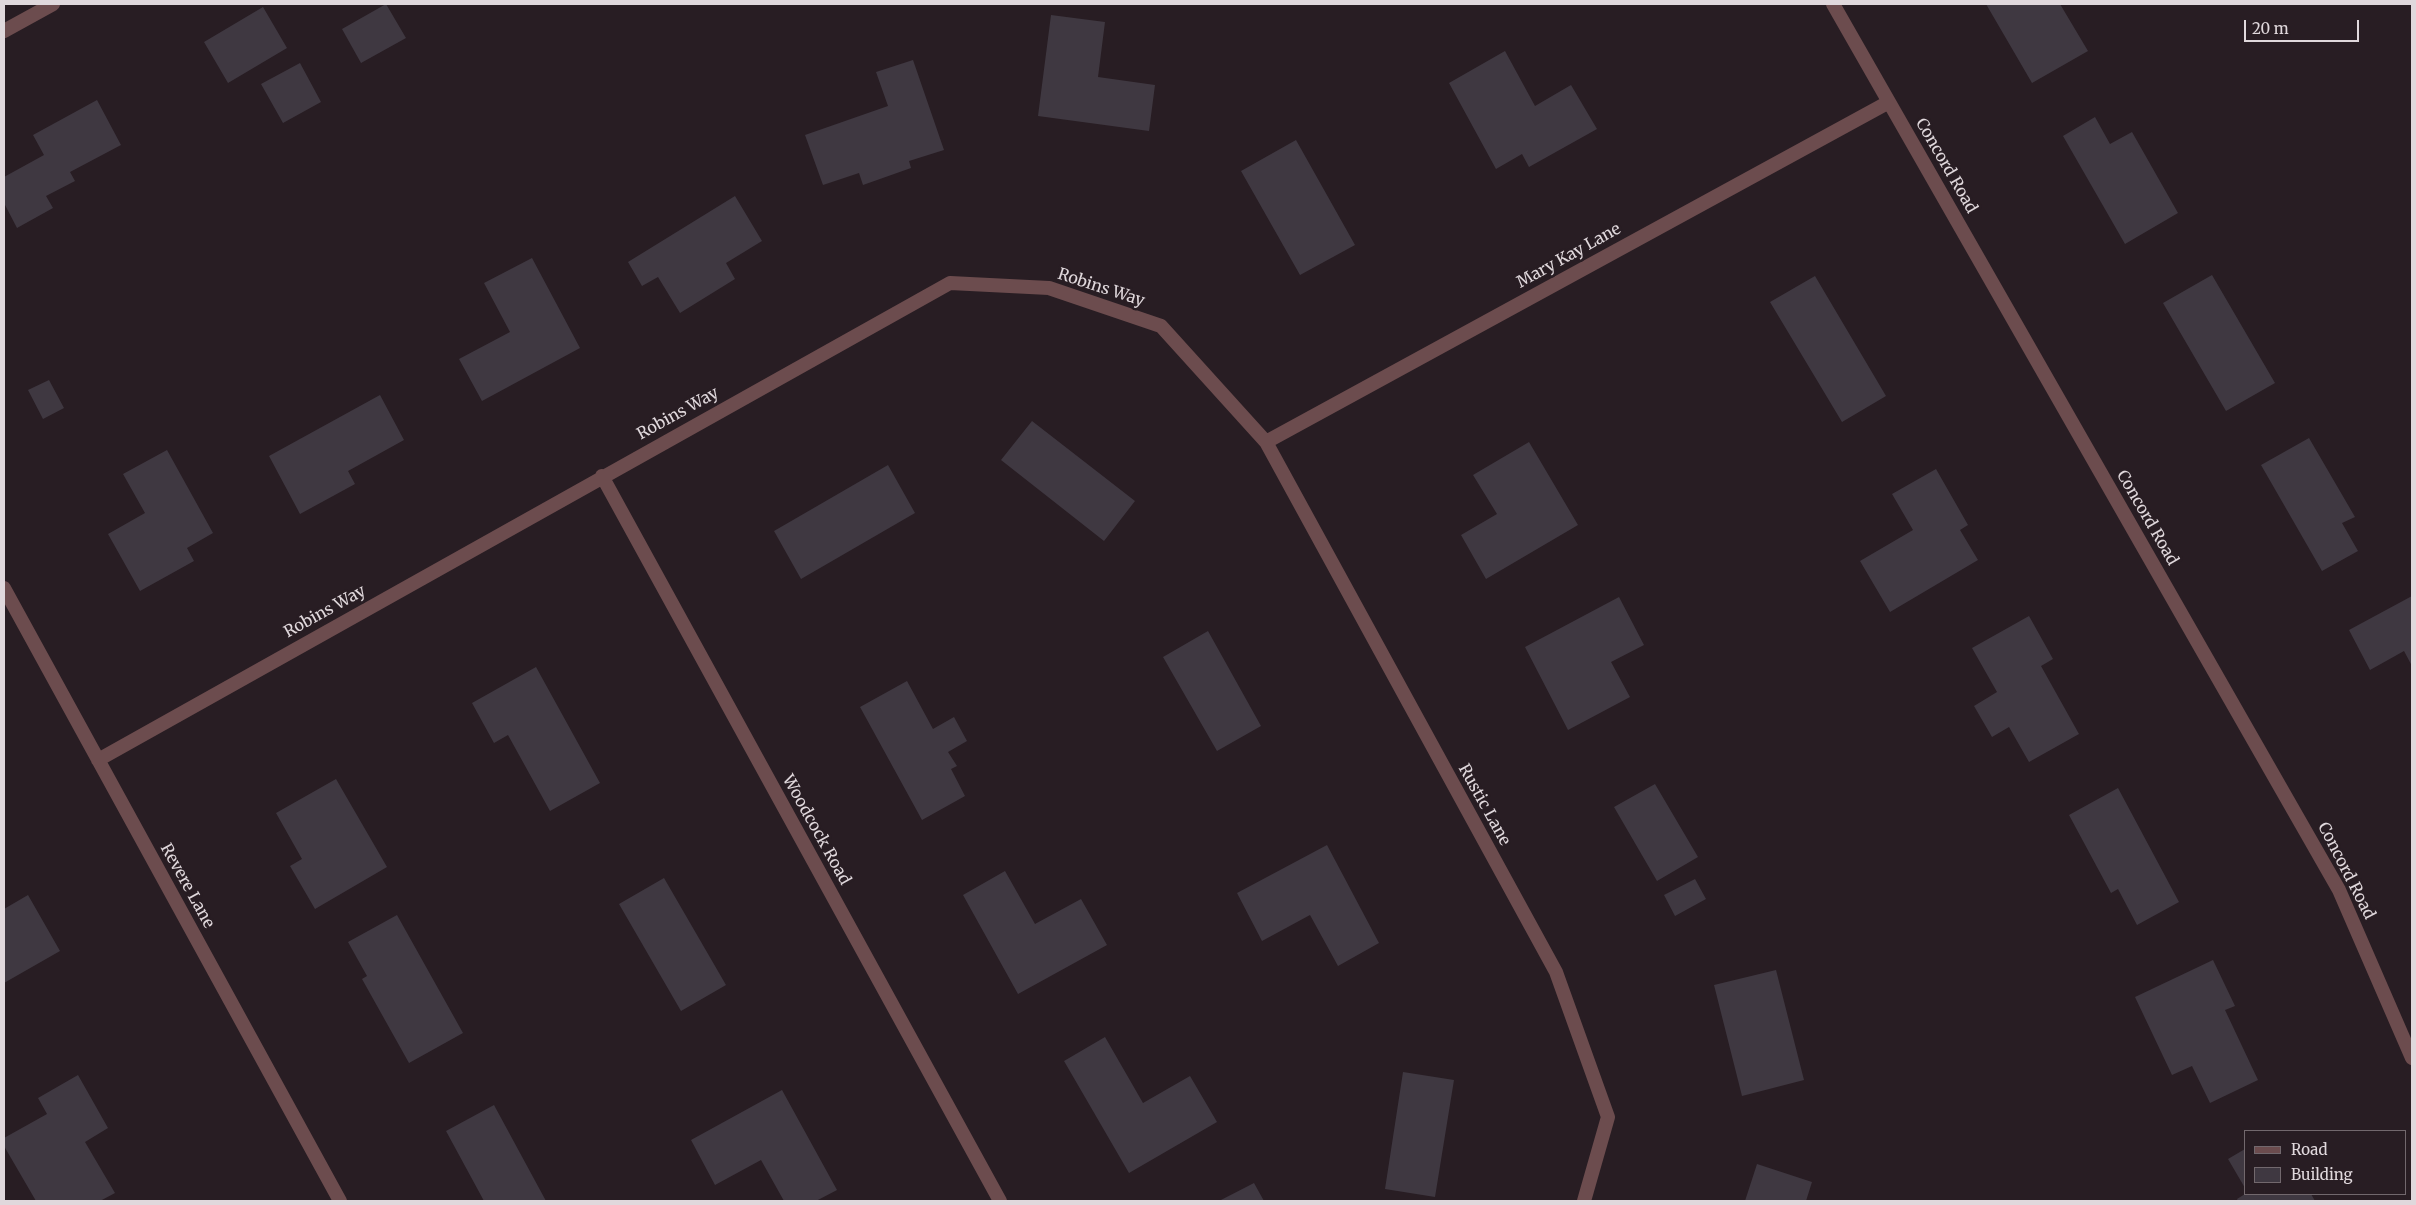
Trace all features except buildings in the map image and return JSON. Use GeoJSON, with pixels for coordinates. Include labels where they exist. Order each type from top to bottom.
{"type":"FeatureCollection","features":[{"type":"Feature","properties":{"kind":"street"},"geometry":{"type":"LineString","coordinates":[[4,31],[53,4]]}},
{"type":"Feature","properties":{"kind":"street","name":"Concord Road"},"geometry":{"type":"LineString","coordinates":[[1833,4],[2339,890],[2412,1058]]}},
{"type":"Feature","properties":{"kind":"street","name":"Mary Kay Lane"},"geometry":{"type":"LineString","coordinates":[[1266,442],[1888,102]]}},
{"type":"Feature","properties":{"kind":"street","name":"Robins Way"},"geometry":{"type":"LineString","coordinates":[[98,760],[602,476],[950,284],[1049,288],[1161,326],[1266,442]]}},
{"type":"Feature","properties":{"kind":"street","name":"Rustic Lane"},"geometry":{"type":"LineString","coordinates":[[1266,442],[1556,972],[1608,1117],[1584,1201]]}},
{"type":"Feature","properties":{"kind":"street","name":"Woodcock Road"},"geometry":{"type":"LineString","coordinates":[[602,476],[1000,1201]]}},
{"type":"Feature","properties":{"kind":"street","name":"Revere Lane"},"geometry":{"type":"LineString","coordinates":[[4,588],[340,1201]]}}]}
